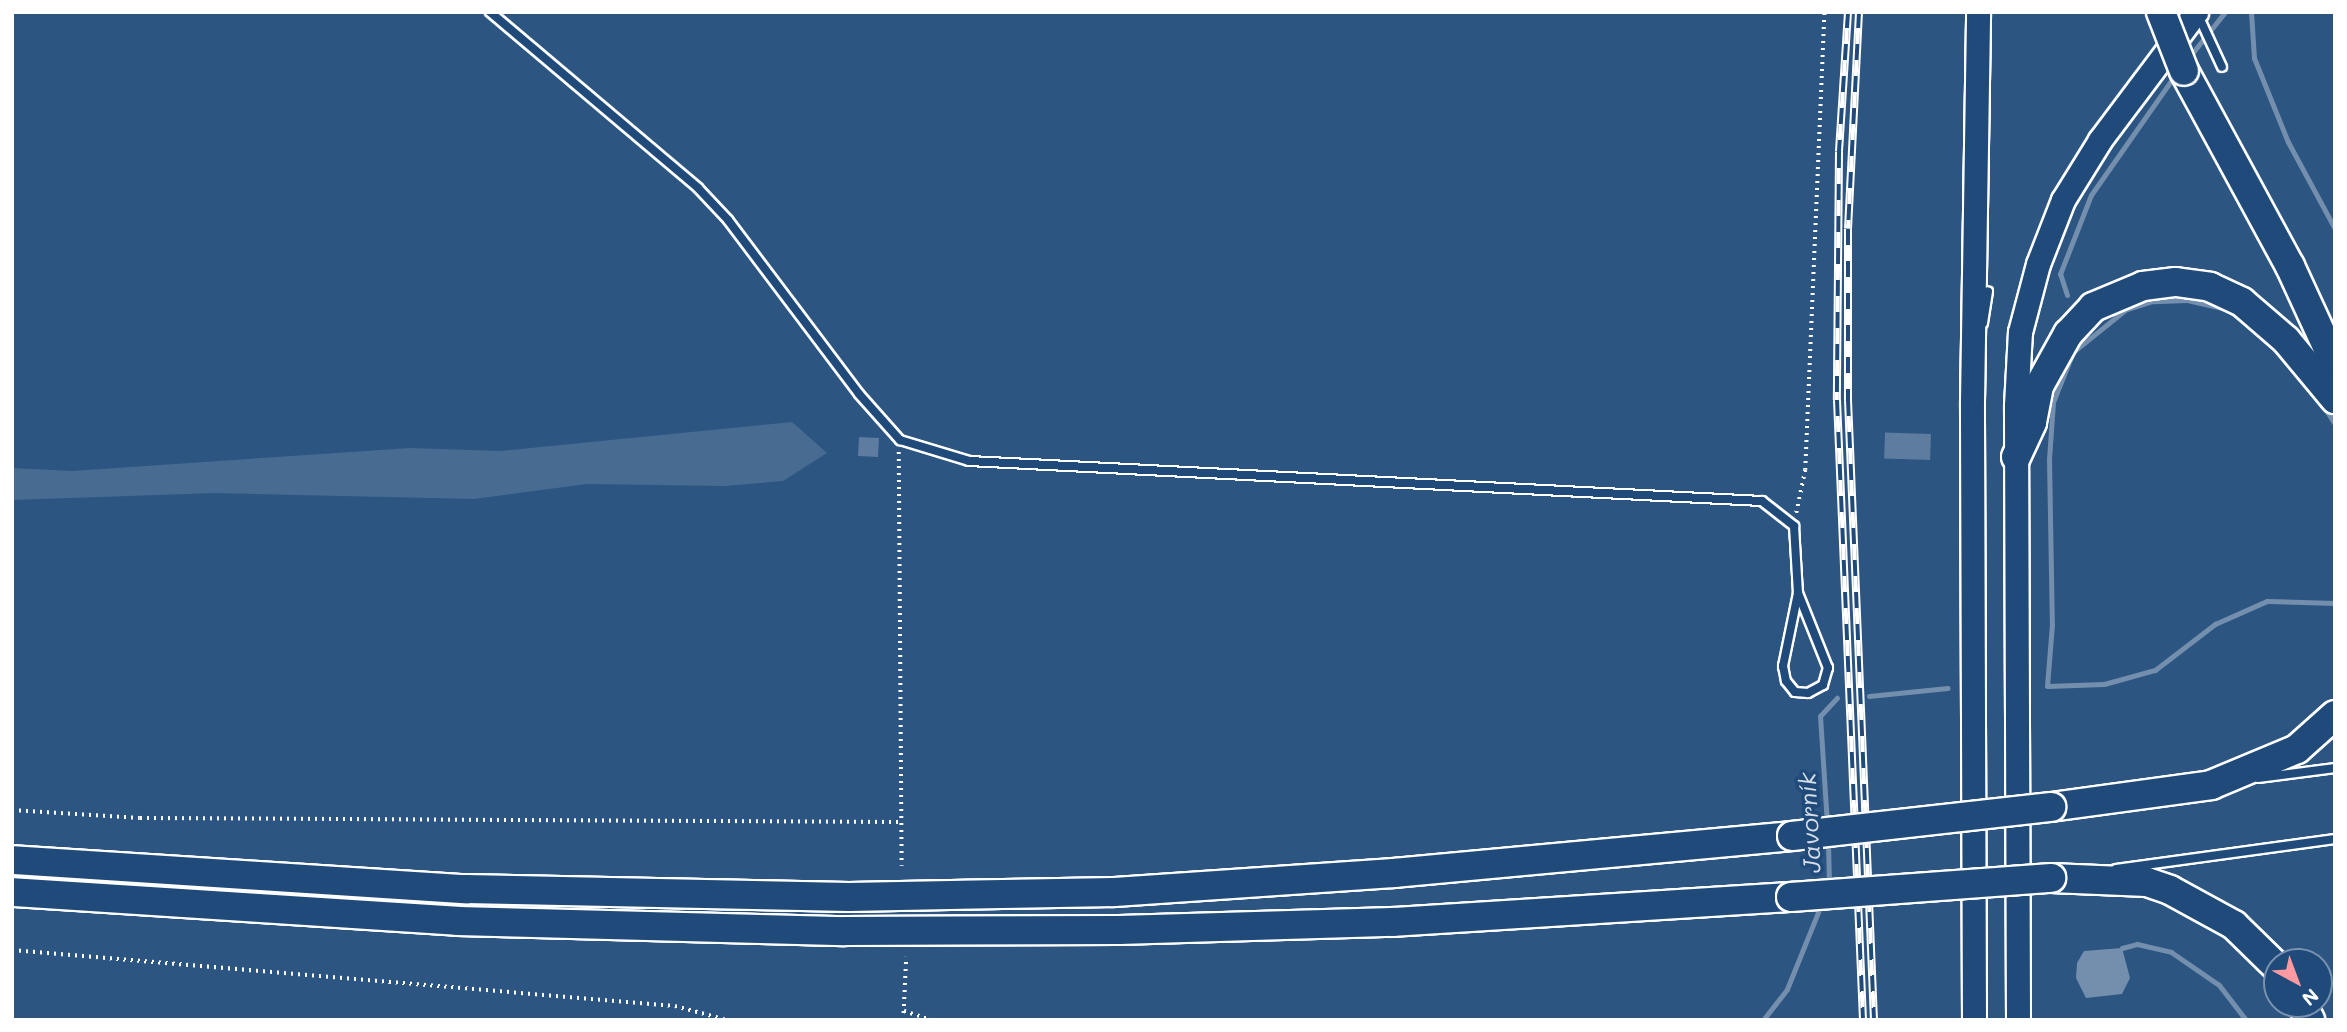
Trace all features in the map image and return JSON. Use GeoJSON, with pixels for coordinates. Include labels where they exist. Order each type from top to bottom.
{"type":"FeatureCollection","features":[{"type":"Feature","properties":{"kind":"highway"},"geometry":{"type":"LineString","coordinates":[[2161,12],[2184,71],[2290,266],[2335,363]]}},
{"type":"Feature","properties":{"kind":"highway"},"geometry":{"type":"LineString","coordinates":[[2016,457],[2032,422],[2043,377],[2068,334],[2093,307],[2143,286],[2176,282],[2210,286],[2242,302],[2286,340],[2335,399]]}},
{"type":"Feature","properties":{"kind":"highway"},"geometry":{"type":"LineString","coordinates":[[12,860],[466,889],[849,897],[1114,892],[1394,873],[1792,836],[2051,807],[2211,785],[2297,749],[2335,715]]}},
{"type":"Feature","properties":{"kind":"highway"},"geometry":{"type":"LineString","coordinates":[[12,892],[458,921],[845,931],[1119,930],[1392,922],[2051,878],[2147,882],[2169,890],[2234,925],[2263,953]]}},
{"type":"Feature","properties":{"kind":"main road"},"geometry":{"type":"LineString","coordinates":[[1974,1020],[1972,401],[1978,12]]}},
{"type":"Feature","properties":{"kind":"main road"},"geometry":{"type":"LineString","coordinates":[[2018,1020],[2016,457],[2020,332],[2038,264],[2063,201],[2099,140],[2196,12]]}},
{"type":"Feature","properties":{"kind":"lane"},"geometry":{"type":"LineString","coordinates":[[490,12],[720,212],[859,394],[900,440],[969,461],[1762,500],[1794,526],[1798,593],[1783,666],[1790,687],[1808,693],[1823,685],[1828,668],[1798,593]]}},
{"type":"Feature","properties":{"kind":"lane"},"geometry":{"type":"LineString","coordinates":[[2196,12],[2222,67]]}},
{"type":"Feature","properties":{"kind":"lane"},"geometry":{"type":"LineString","coordinates":[[1972,401],[1988,291]]}},
{"type":"Feature","properties":{"kind":"lane"},"geometry":{"type":"LineString","coordinates":[[2211,785],[2335,768]]}},
{"type":"Feature","properties":{"kind":"lane"},"geometry":{"type":"LineString","coordinates":[[2051,878],[2335,839]]}},
{"type":"Feature","properties":{"kind":"path"},"geometry":{"type":"LineString","coordinates":[[1794,526],[1805,470],[1824,12]]}},
{"type":"Feature","properties":{"kind":"path"},"geometry":{"type":"LineString","coordinates":[[900,440],[896,487],[902,866]]}},
{"type":"Feature","properties":{"kind":"path"},"geometry":{"type":"LineString","coordinates":[[12,810],[140,818],[902,822]]}},
{"type":"Feature","properties":{"kind":"path"},"geometry":{"type":"LineString","coordinates":[[12,950],[676,1006],[727,1020]]}},
{"type":"Feature","properties":{"kind":"path"},"geometry":{"type":"LineString","coordinates":[[903,1020],[906,957]]}},
{"type":"Feature","properties":{"kind":"path"},"geometry":{"type":"LineString","coordinates":[[905,1011],[931,1020]]}},
{"type":"Feature","properties":{"kind":"shaded area"},"geometry":{"type":"Polygon","coordinates":[[[792,422],[827,453],[783,481],[725,486],[587,484],[474,499],[216,493],[12,500],[12,468],[72,471],[410,448],[500,451],[792,422]]]}},
{"type":"Feature","properties":{"kind":"shaded area"},"geometry":{"type":"Polygon","coordinates":[[[2122,948],[2130,978],[2122,994],[2086,998],[2076,978],[2077,963],[2084,951],[2122,948]]]}},
{"type":"Feature","properties":{"kind":"building"},"geometry":{"type":"Polygon","coordinates":[[[1885,432],[1931,434],[1930,460],[1884,458],[1885,432]]]}},
{"type":"Feature","properties":{"kind":"building"},"geometry":{"type":"Polygon","coordinates":[[[859,437],[879,438],[878,457],[858,456],[859,437]]]}},
{"type":"Feature","properties":{"kind":"waterway"},"geometry":{"type":"LineString","coordinates":[[2190,56],[2225,12]]}},
{"type":"Feature","properties":{"kind":"waterway"},"geometry":{"type":"LineString","coordinates":[[2251,12],[2254,58],[2288,142],[2335,229]]}},
{"type":"Feature","properties":{"kind":"waterway"},"geometry":{"type":"LineString","coordinates":[[2067,295],[2060,274],[2091,195],[2175,75]]}},
{"type":"Feature","properties":{"kind":"waterway"},"geometry":{"type":"LineString","coordinates":[[2243,321],[2227,309],[2187,300],[2152,301],[2125,310],[2073,352],[2053,402],[2049,459],[2052,624],[2047,686],[2104,684],[2155,670],[2215,624],[2267,601],[2335,603]]}},
{"type":"Feature","properties":{"kind":"waterway"},"geometry":{"type":"LineString","coordinates":[[2322,404],[2335,424]]}},
{"type":"Feature","properties":{"kind":"waterway","name":"Javorník"},"geometry":{"type":"LineString","coordinates":[[1869,696],[1948,688]]}},
{"type":"Feature","properties":{"kind":"waterway","name":"Javorník"},"geometry":{"type":"LineString","coordinates":[[1827,824],[1820,716],[1837,698]]}},
{"type":"Feature","properties":{"kind":"waterway","name":"Javorník"},"geometry":{"type":"LineString","coordinates":[[1828,841],[1829,886]]}},
{"type":"Feature","properties":{"kind":"waterway","name":"Javorník"},"geometry":{"type":"LineString","coordinates":[[1763,1020],[1787,989],[1821,905]]}},
{"type":"Feature","properties":{"kind":"waterway"},"geometry":{"type":"LineString","coordinates":[[2122,948],[2137,944],[2171,952],[2219,985],[2246,1020]]}},
{"type":"Feature","properties":{"kind":"railway"},"geometry":{"type":"LineString","coordinates":[[1848,12],[1839,152],[1837,400],[1863,1020]]}},
{"type":"Feature","properties":{"kind":"railway"},"geometry":{"type":"LineString","coordinates":[[1859,12],[1848,229],[1848,400],[1874,1020]]}}]}
